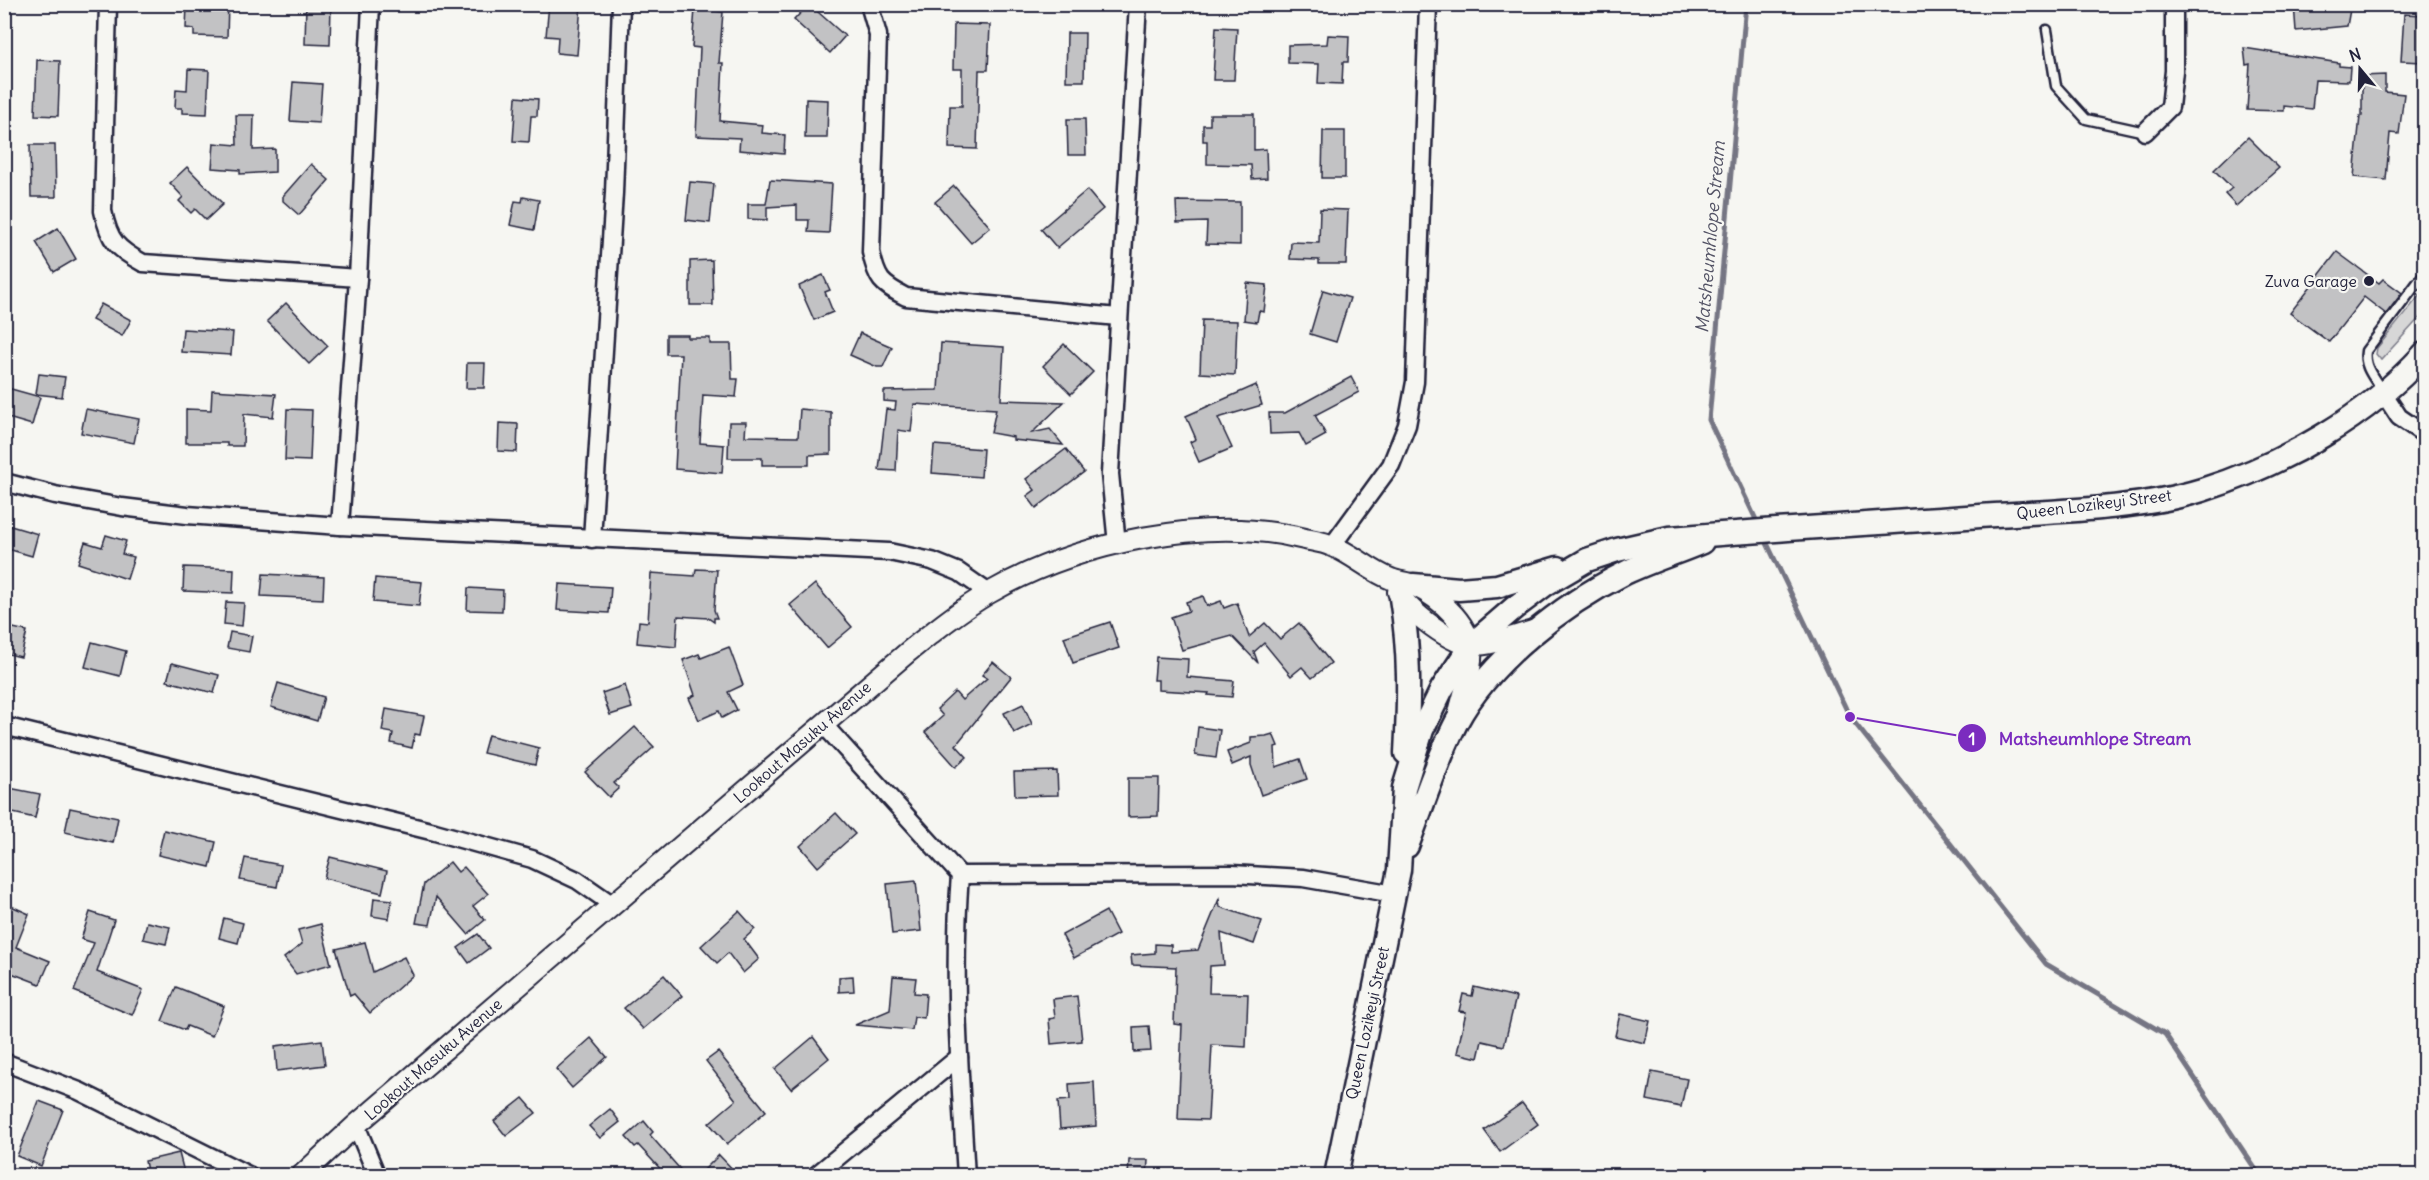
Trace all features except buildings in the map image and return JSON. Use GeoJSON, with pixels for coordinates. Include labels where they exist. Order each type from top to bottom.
{"type":"FeatureCollection","features":[{"type":"Feature","properties":{"kind":"main road","name":"Queen Lozikeyi Street"},"geometry":{"type":"LineString","coordinates":[[1336,1176],[1399,870],[1404,788],[1422,730],[1442,689],[1471,645],[1538,590],[1587,560],[1617,550],[1669,538],[2054,511],[2137,503],[2202,490],[2316,440],[2384,394],[2424,354]]}},
{"type":"Feature","properties":{"kind":"main road","name":"Queen Lozikeyi Street"},"geometry":{"type":"LineString","coordinates":[[1399,870],[1440,759],[1457,721],[1508,655],[1567,608],[1625,574],[1722,534]]}},
{"type":"Feature","properties":{"kind":"main road"},"geometry":{"type":"LineString","coordinates":[[1404,788],[1409,696],[1408,639],[1401,587],[1459,589],[1497,586],[1587,560]]}},
{"type":"Feature","properties":{"kind":"street"},"geometry":{"type":"LineString","coordinates":[[108,4],[103,211],[107,231],[122,252],[143,263],[358,278]]}},
{"type":"Feature","properties":{"kind":"street"},"geometry":{"type":"LineString","coordinates":[[340,526],[358,278],[371,4]]}},
{"type":"Feature","properties":{"kind":"street"},"geometry":{"type":"LineString","coordinates":[[592,539],[614,193],[621,4]]}},
{"type":"Feature","properties":{"kind":"street"},"geometry":{"type":"LineString","coordinates":[[869,4],[878,35],[871,252],[879,280],[906,297],[1118,317]]}},
{"type":"Feature","properties":{"kind":"street"},"geometry":{"type":"LineString","coordinates":[[1116,544],[1110,474],[1138,4]]}},
{"type":"Feature","properties":{"kind":"street"},"geometry":{"type":"LineString","coordinates":[[1332,546],[1391,465],[1407,426],[1415,382],[1428,4]]}},
{"type":"Feature","properties":{"kind":"street"},"geometry":{"type":"LineString","coordinates":[[2145,132],[2170,107],[2174,71],[2174,4]]}},
{"type":"Feature","properties":{"kind":"street"},"geometry":{"type":"LineString","coordinates":[[2384,394],[2399,417],[2424,434]]}},
{"type":"Feature","properties":{"kind":"street"},"geometry":{"type":"LineString","coordinates":[[4,482],[122,507],[187,515],[340,526],[889,552],[932,561],[959,572],[989,593]]}},
{"type":"Feature","properties":{"kind":"street","name":"Lookout Masuku Avenue"},"geometry":{"type":"LineString","coordinates":[[301,1176],[356,1125],[908,651],[989,593],[1023,576],[1116,544],[1167,533],[1208,529],[1262,530],[1332,546],[1401,587],[1453,614],[1471,645]]}},
{"type":"Feature","properties":{"kind":"street"},"geometry":{"type":"LineString","coordinates":[[1457,721],[1472,661],[1471,645],[1490,643],[1539,629]]}},
{"type":"Feature","properties":{"kind":"street"},"geometry":{"type":"LineString","coordinates":[[823,724],[960,875],[956,922],[959,1058],[966,1176]]}},
{"type":"Feature","properties":{"kind":"street"},"geometry":{"type":"LineString","coordinates":[[4,726],[435,832],[532,859],[577,880],[613,905]]}},
{"type":"Feature","properties":{"kind":"street"},"geometry":{"type":"LineString","coordinates":[[960,875],[1232,874],[1303,878],[1394,894]]}},
{"type":"Feature","properties":{"kind":"street"},"geometry":{"type":"LineString","coordinates":[[815,1176],[959,1058]]}},
{"type":"Feature","properties":{"kind":"street"},"geometry":{"type":"LineString","coordinates":[[4,1062],[79,1091],[250,1176]]}},
{"type":"Feature","properties":{"kind":"street"},"geometry":{"type":"LineString","coordinates":[[356,1125],[377,1176]]}},
{"type":"Feature","properties":{"kind":"lane"},"geometry":{"type":"LineString","coordinates":[[2047,30],[2056,86],[2086,119],[2145,132]]}},
{"type":"Feature","properties":{"kind":"lane"},"geometry":{"type":"LineString","coordinates":[[2384,394],[2367,368],[2366,351],[2424,274]]}},
{"type":"Feature","properties":{"kind":"shaded area"},"geometry":{"type":"Polygon","coordinates":[[[2424,290],[2424,313],[2381,360],[2376,354],[2377,348],[2424,290]]]}},
{"type":"Feature","properties":{"kind":"waterway","name":"Matsheumhlope Stream"},"geometry":{"type":"LineString","coordinates":[[1746,4],[1709,420],[1759,526]]}},
{"type":"Feature","properties":{"kind":"waterway","name":"Matsheumhlope Stream"},"geometry":{"type":"LineString","coordinates":[[1764,537],[1850,717],[2046,964],[2165,1034],[2260,1176]]}},
{"type":"Feature","properties":{"kind":"place","name":"Zuva Garage"},"geometry":{"type":"Point","coordinates":[2369,281]}},
{"type":"Feature","properties":{"kind":"place","name":"Matsheumhlope Stream"},"geometry":{"type":"Point","coordinates":[1850,717]}}]}
